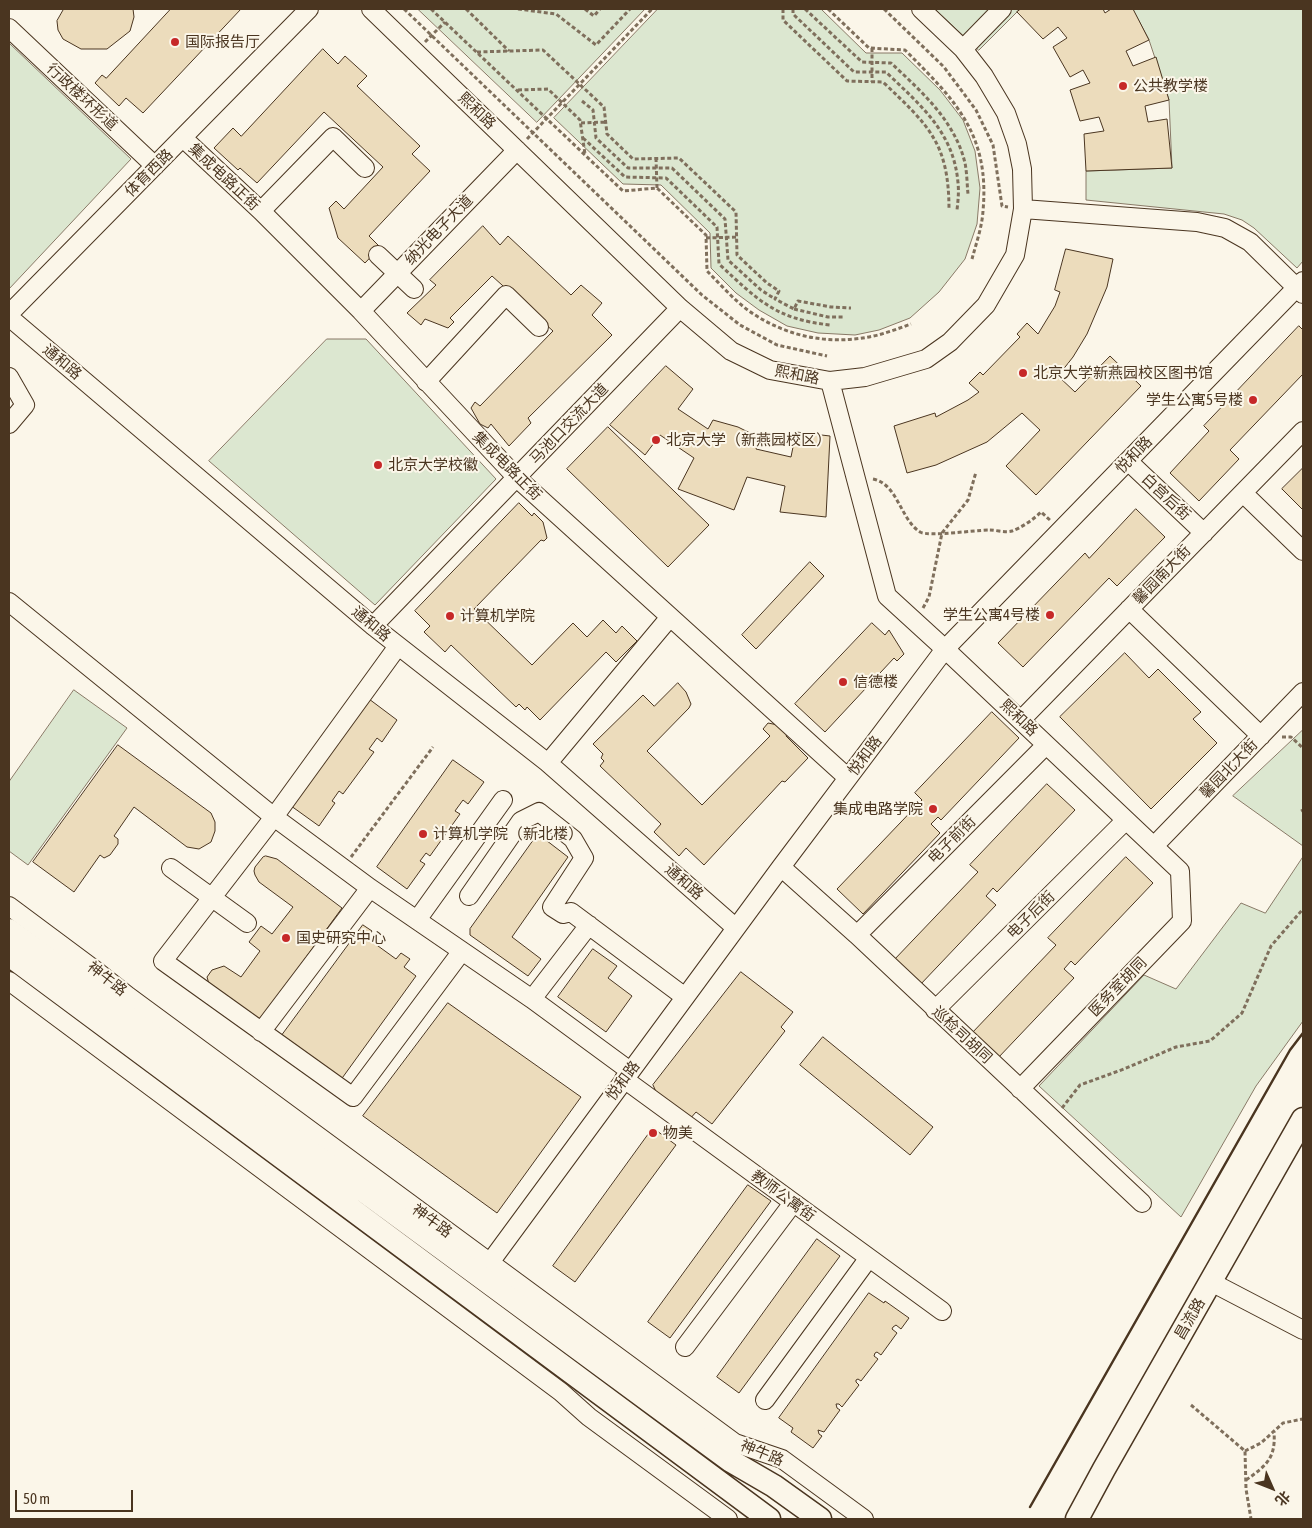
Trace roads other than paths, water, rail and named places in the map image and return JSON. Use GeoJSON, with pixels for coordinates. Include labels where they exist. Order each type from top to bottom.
{"type":"FeatureCollection","features":[{"type":"Feature","properties":{"kind":"main road","name":"神牛路"},"geometry":{"type":"LineString","coordinates":[[9,930],[484,1269],[713,1448],[731,1461],[774,1486],[820,1519]]}},
{"type":"Feature","properties":{"kind":"main road"},"geometry":{"type":"LineString","coordinates":[[9,954],[769,1519]]}},
{"type":"Feature","properties":{"kind":"main road","name":"昌流路"},"geometry":{"type":"LineString","coordinates":[[1077,1519],[1303,1119]]}},
{"type":"Feature","properties":{"kind":"street","name":"体育西路"},"geometry":{"type":"LineString","coordinates":[[9,316],[309,9]]}},
{"type":"Feature","properties":{"kind":"street","name":"熙和路"},"geometry":{"type":"LineString","coordinates":[[371,9],[680,308],[731,351],[770,370],[830,381],[887,596],[1180,871]]}},
{"type":"Feature","properties":{"kind":"street"},"geometry":{"type":"LineString","coordinates":[[830,381],[865,377],[926,359],[950,342],[986,304],[1015,255],[1023,209],[1022,169],[1018,144],[1006,113],[984,76],[963,49],[921,9]]}},
{"type":"Feature","properties":{"kind":"street"},"geometry":{"type":"LineString","coordinates":[[963,49],[1002,9]]}},
{"type":"Feature","properties":{"kind":"street","name":"行政楼环形道"},"geometry":{"type":"LineString","coordinates":[[9,28],[156,166]]}},
{"type":"Feature","properties":{"kind":"street"},"geometry":{"type":"LineString","coordinates":[[261,211],[333,137],[365,168]]}},
{"type":"Feature","properties":{"kind":"street","name":"集成电路正街"},"geometry":{"type":"LineString","coordinates":[[183,138],[261,211],[361,311],[517,478],[848,778]]}},
{"type":"Feature","properties":{"kind":"street","name":"纳光电子大道"},"geometry":{"type":"LineString","coordinates":[[361,311],[517,150]]}},
{"type":"Feature","properties":{"kind":"street"},"geometry":{"type":"LineString","coordinates":[[1023,209],[1197,222],[1225,228],[1250,242],[1301,288]]}},
{"type":"Feature","properties":{"kind":"street"},"geometry":{"type":"LineString","coordinates":[[378,255],[414,289]]}},
{"type":"Feature","properties":{"kind":"street","name":"悦和路"},"geometry":{"type":"LineString","coordinates":[[484,1269],[781,867],[945,649],[1128,461],[1301,288]]}},
{"type":"Feature","properties":{"kind":"street"},"geometry":{"type":"LineString","coordinates":[[426,382],[506,294],[539,327]]}},
{"type":"Feature","properties":{"kind":"street","name":"马池口交流大道"},"geometry":{"type":"LineString","coordinates":[[373,626],[680,308]]}},
{"type":"Feature","properties":{"kind":"street","name":"通和路"},"geometry":{"type":"LineString","coordinates":[[9,316],[373,626],[548,763],[736,928]]}},
{"type":"Feature","properties":{"kind":"street"},"geometry":{"type":"LineString","coordinates":[[9,377],[25,405],[9,424]]}},
{"type":"Feature","properties":{"kind":"street","name":"馨园南大街"},"geometry":{"type":"LineString","coordinates":[[1021,720],[1303,431]]}},
{"type":"Feature","properties":{"kind":"street","name":"白宫后街"},"geometry":{"type":"LineString","coordinates":[[1128,461],[1204,533]]}},
{"type":"Feature","properties":{"kind":"street"},"geometry":{"type":"LineString","coordinates":[[1243,493],[1303,551]]}},
{"type":"Feature","properties":{"kind":"street","name":"教师公寓街"},"geometry":{"type":"LineString","coordinates":[[9,602],[274,817],[370,888],[532,999],[793,1203],[942,1312]]}},
{"type":"Feature","properties":{"kind":"street"},"geometry":{"type":"LineString","coordinates":[[1129,609],[1261,736]]}},
{"type":"Feature","properties":{"kind":"street"},"geometry":{"type":"LineString","coordinates":[[548,763],[670,617]]}},
{"type":"Feature","properties":{"kind":"street"},"geometry":{"type":"LineString","coordinates":[[398,646],[274,817],[163,961],[353,1097],[462,951]]}},
{"type":"Feature","properties":{"kind":"street","name":"馨园北大街"},"geometry":{"type":"LineString","coordinates":[[1154,846],[1303,692]]}},
{"type":"Feature","properties":{"kind":"street","name":"电子前街"},"geometry":{"type":"LineString","coordinates":[[857,936],[1046,744]]}},
{"type":"Feature","properties":{"kind":"street"},"geometry":{"type":"LineString","coordinates":[[417,920],[503,800]]}},
{"type":"Feature","properties":{"kind":"street"},"geometry":{"type":"LineString","coordinates":[[469,896],[521,821],[539,812],[573,840],[584,858],[552,907],[563,914],[571,912],[685,997]]}},
{"type":"Feature","properties":{"kind":"street","name":"电子后街"},"geometry":{"type":"LineString","coordinates":[[935,1010],[1126,820]]}},
{"type":"Feature","properties":{"kind":"street","name":"巡检司胡同"},"geometry":{"type":"LineString","coordinates":[[781,867],[1054,1119],[1142,1203]]}},
{"type":"Feature","properties":{"kind":"street"},"geometry":{"type":"LineString","coordinates":[[171,868],[247,924]]}},
{"type":"Feature","properties":{"kind":"street","name":"医务室胡同"},"geometry":{"type":"LineString","coordinates":[[1020,1089],[1182,921],[1180,871]]}},
{"type":"Feature","properties":{"kind":"street"},"geometry":{"type":"LineString","coordinates":[[261,1032],[370,888]]}},
{"type":"Feature","properties":{"kind":"street","name":"神牛路"},"geometry":{"type":"LineString","coordinates":[[9,906],[484,1269],[735,1443],[782,1459],[864,1519]]}},
{"type":"Feature","properties":{"kind":"street"},"geometry":{"type":"LineString","coordinates":[[532,999],[589,925]]}},
{"type":"Feature","properties":{"kind":"street"},"geometry":{"type":"LineString","coordinates":[[9,981],[561,1392],[589,1417],[728,1519]]}},
{"type":"Feature","properties":{"kind":"street"},"geometry":{"type":"LineString","coordinates":[[684,1347],[793,1203]]}},
{"type":"Feature","properties":{"kind":"street"},"geometry":{"type":"LineString","coordinates":[[765,1400],[868,1259]]}},
{"type":"Feature","properties":{"kind":"street"},"geometry":{"type":"LineString","coordinates":[[1211,1282],[1303,1330]]}},
{"type":"Feature","properties":{"kind":"place","name":"国际报告厅"},"geometry":{"type":"Point","coordinates":[175,42]}},
{"type":"Feature","properties":{"kind":"place","name":"公共教学楼"},"geometry":{"type":"Point","coordinates":[1123,86]}},
{"type":"Feature","properties":{"kind":"place","name":"北京大学新燕园校区图书馆"},"geometry":{"type":"Point","coordinates":[1023,373]}},
{"type":"Feature","properties":{"kind":"place","name":"学生公寓5号楼"},"geometry":{"type":"Point","coordinates":[1253,400]}},
{"type":"Feature","properties":{"kind":"place","name":"北京大学（新燕园校区）"},"geometry":{"type":"Point","coordinates":[656,440]}},
{"type":"Feature","properties":{"kind":"place","name":"北京大学校徽"},"geometry":{"type":"Point","coordinates":[378,465]}},
{"type":"Feature","properties":{"kind":"place","name":"学生公寓4号楼"},"geometry":{"type":"Point","coordinates":[1050,615]}},
{"type":"Feature","properties":{"kind":"place","name":"计算机学院"},"geometry":{"type":"Point","coordinates":[450,616]}},
{"type":"Feature","properties":{"kind":"place","name":"信德楼"},"geometry":{"type":"Point","coordinates":[843,682]}},
{"type":"Feature","properties":{"kind":"place","name":"集成电路学院"},"geometry":{"type":"Point","coordinates":[933,809]}},
{"type":"Feature","properties":{"kind":"place","name":"计算机学院（新北楼）"},"geometry":{"type":"Point","coordinates":[423,834]}},
{"type":"Feature","properties":{"kind":"place","name":"国史研究中心"},"geometry":{"type":"Point","coordinates":[286,938]}},
{"type":"Feature","properties":{"kind":"place","name":"物美"},"geometry":{"type":"Point","coordinates":[653,1133]}}]}
